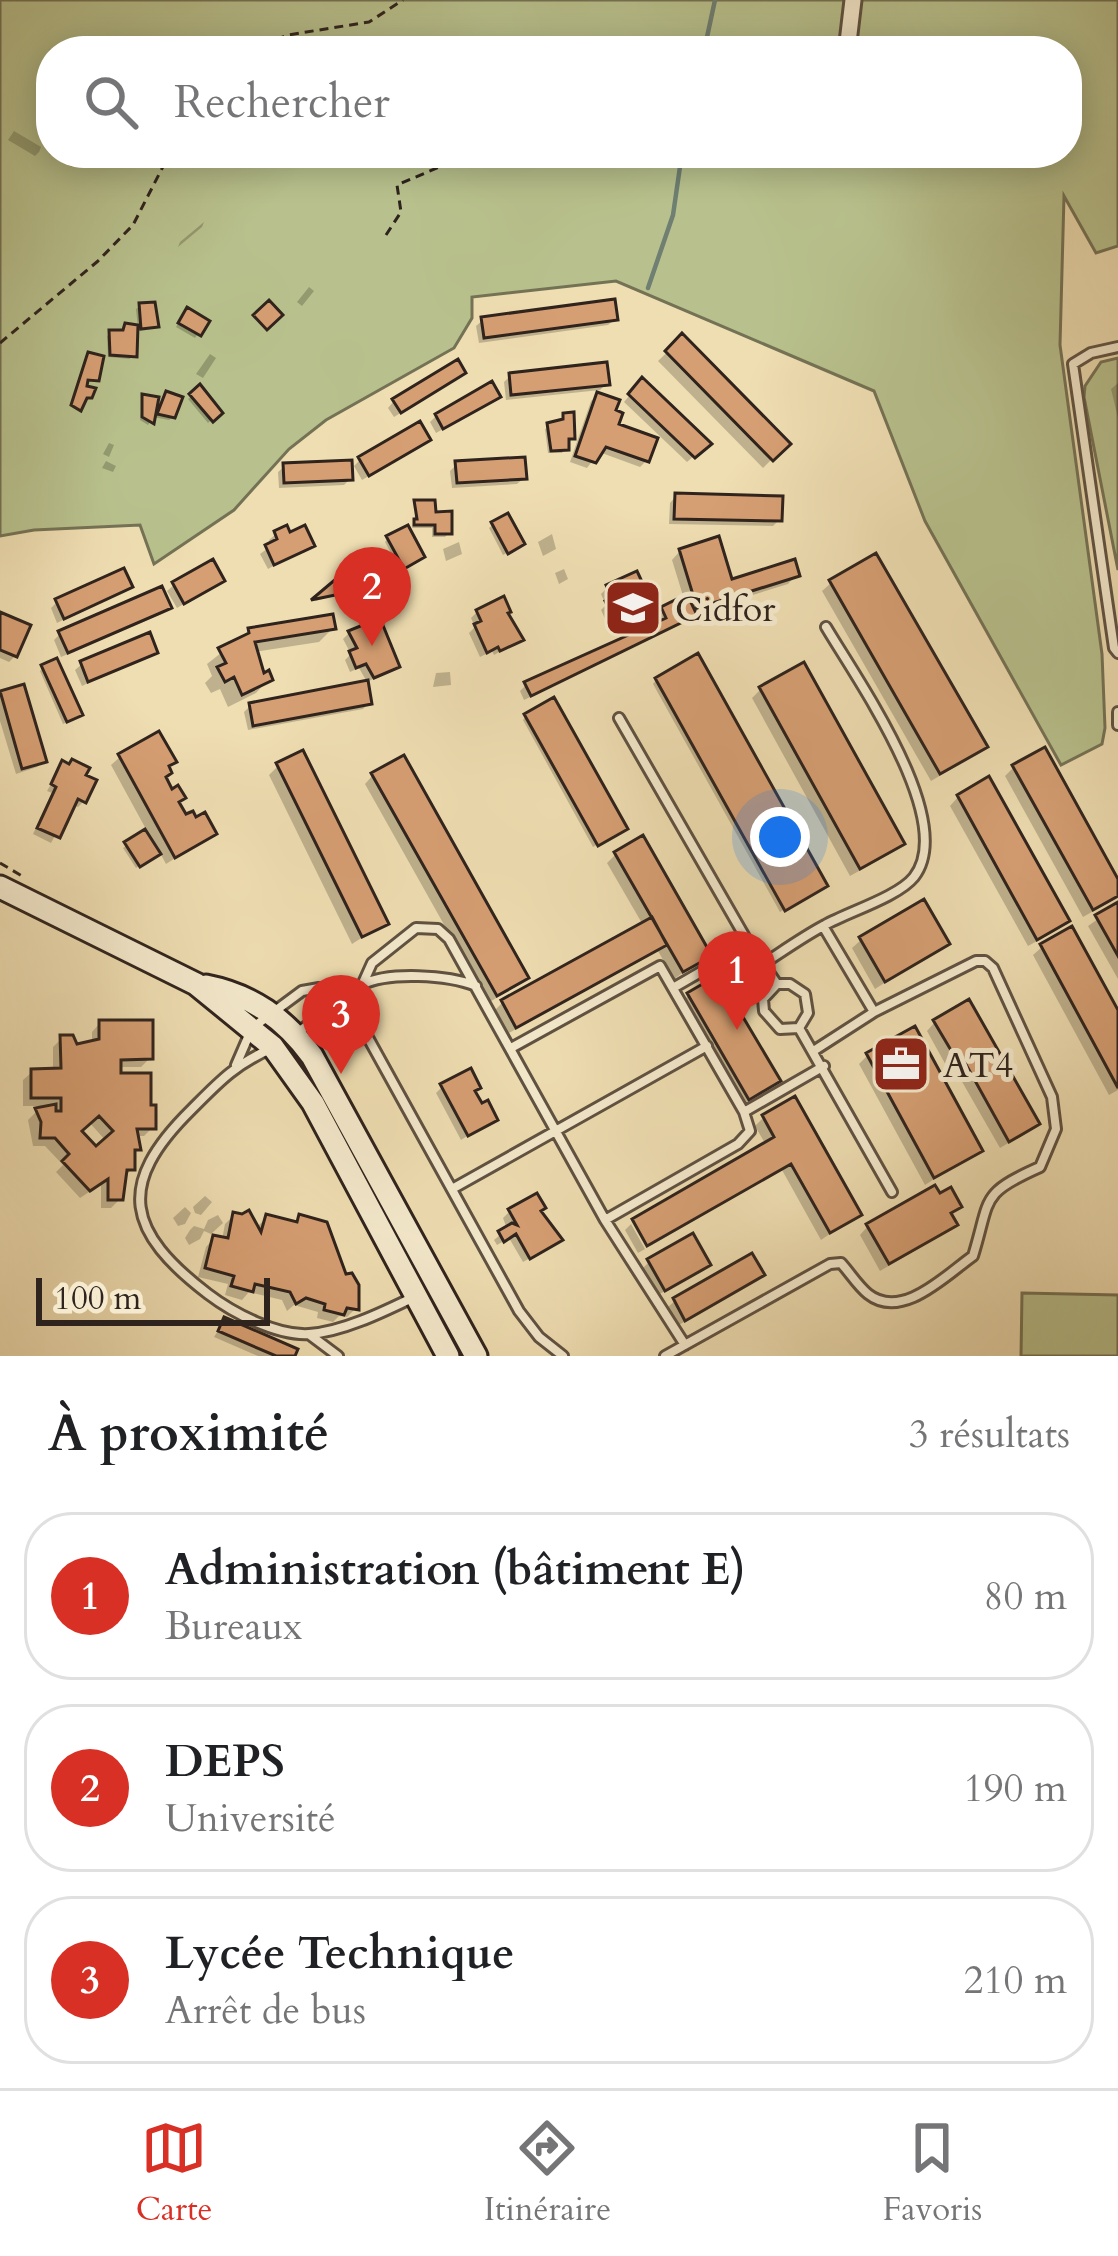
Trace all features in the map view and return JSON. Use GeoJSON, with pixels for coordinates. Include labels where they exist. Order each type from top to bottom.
{"type":"FeatureCollection","features":[{"type":"Feature","properties":{"kind":"street"},"geometry":{"type":"LineString","coordinates":[[849,36],[853,0]]}},
{"type":"Feature","properties":{"kind":"street"},"geometry":{"type":"LineString","coordinates":[[7,891],[196,984],[273,1048],[313,1103],[448,1356]]}},
{"type":"Feature","properties":{"kind":"street"},"geometry":{"type":"LineString","coordinates":[[196,984],[226,990],[271,1012],[296,1034],[476,1356]]}},
{"type":"Feature","properties":{"kind":"lane"},"geometry":{"type":"LineString","coordinates":[[1118,347],[1091,353],[1073,364],[1118,653]]}},
{"type":"Feature","properties":{"kind":"lane"},"geometry":{"type":"LineString","coordinates":[[763,964],[823,926],[900,888],[914,877],[924,844],[918,793],[826,627]]}},
{"type":"Feature","properties":{"kind":"lane"},"geometry":{"type":"LineString","coordinates":[[1118,712],[1118,725]]}},
{"type":"Feature","properties":{"kind":"lane"},"geometry":{"type":"LineString","coordinates":[[620,718],[749,944],[777,984]]}},
{"type":"Feature","properties":{"kind":"lane"},"geometry":{"type":"LineString","coordinates":[[362,984],[372,963],[400,938],[426,926],[449,939],[605,1220],[685,1345]]}},
{"type":"Feature","properties":{"kind":"lane"},"geometry":{"type":"LineString","coordinates":[[823,926],[874,1012]]}},
{"type":"Feature","properties":{"kind":"lane"},"geometry":{"type":"LineString","coordinates":[[673,988],[749,944]]}},
{"type":"Feature","properties":{"kind":"lane"},"geometry":{"type":"LineString","coordinates":[[664,1356],[830,1264],[842,1263],[869,1295],[887,1303],[914,1298],[973,1256],[985,1202],[1004,1184],[1040,1167],[1056,1129],[1052,1097],[986,961],[976,961],[874,1012],[815,1050]]}},
{"type":"Feature","properties":{"kind":"lane"},"geometry":{"type":"LineString","coordinates":[[512,1048],[660,966],[744,1112],[750,1131],[738,1144],[605,1220]]}},
{"type":"Feature","properties":{"kind":"lane"},"geometry":{"type":"LineString","coordinates":[[417,1296],[309,1334],[291,1333],[220,1304],[175,1267],[143,1224],[142,1182],[161,1139],[236,1065],[296,1034],[362,984],[415,976],[476,986]]}},
{"type":"Feature","properties":{"kind":"lane"},"geometry":{"type":"LineString","coordinates":[[777,984],[790,984],[805,994],[808,1013],[799,1028],[780,1029],[764,1011],[768,991],[777,984]]}},
{"type":"Feature","properties":{"kind":"lane"},"geometry":{"type":"LineString","coordinates":[[236,1065],[252,1028],[302,991],[319,988],[345,995]]}},
{"type":"Feature","properties":{"kind":"lane"},"geometry":{"type":"LineString","coordinates":[[361,1025],[519,1311],[538,1336],[563,1356]]}},
{"type":"Feature","properties":{"kind":"lane"},"geometry":{"type":"LineString","coordinates":[[799,1028],[892,1192]]}},
{"type":"Feature","properties":{"kind":"lane"},"geometry":{"type":"LineString","coordinates":[[452,1190],[707,1046]]}},
{"type":"Feature","properties":{"kind":"lane"},"geometry":{"type":"LineString","coordinates":[[744,1112],[824,1066]]}},
{"type":"Feature","properties":{"kind":"lane"},"geometry":{"type":"LineString","coordinates":[[309,1334],[338,1356]]}},
{"type":"Feature","properties":{"kind":"path"},"geometry":{"type":"LineString","coordinates":[[286,36],[369,22],[404,0]]}},
{"type":"Feature","properties":{"kind":"path"},"geometry":{"type":"LineString","coordinates":[[0,343],[134,225],[162,168]]}},
{"type":"Feature","properties":{"kind":"path"},"geometry":{"type":"LineString","coordinates":[[386,235],[400,212],[397,185],[438,168]]}},
{"type":"Feature","properties":{"kind":"green space"},"geometry":{"type":"Polygon","coordinates":[[[0,0],[1118,0],[1118,246],[1096,253],[1064,196],[1060,345],[1102,654],[1105,728],[1102,744],[1061,765],[925,521],[874,391],[616,281],[472,297],[472,318],[454,348],[326,420],[289,449],[234,510],[154,564],[140,525],[0,536],[0,0]]]}},
{"type":"Feature","properties":{"kind":"green space"},"geometry":{"type":"Polygon","coordinates":[[[1118,358],[1118,570],[1084,397],[1085,386],[1101,362],[1118,358]]]}},
{"type":"Feature","properties":{"kind":"green space"},"geometry":{"type":"Polygon","coordinates":[[[1022,1293],[1118,1295],[1118,1356],[1021,1356],[1022,1293]]]}},
{"type":"Feature","properties":{"kind":"building"},"geometry":{"type":"Polygon","coordinates":[[[615,299],[618,320],[484,338],[481,317],[615,299]]]}},
{"type":"Feature","properties":{"kind":"building"},"geometry":{"type":"Polygon","coordinates":[[[269,300],[283,315],[267,330],[253,315],[269,300]]]}},
{"type":"Feature","properties":{"kind":"building"},"geometry":{"type":"Polygon","coordinates":[[[155,302],[159,327],[141,329],[139,303],[155,302]]]}},
{"type":"Feature","properties":{"kind":"building"},"geometry":{"type":"Polygon","coordinates":[[[187,307],[210,321],[201,336],[178,323],[187,307]]]}},
{"type":"Feature","properties":{"kind":"building"},"geometry":{"type":"Polygon","coordinates":[[[125,323],[138,325],[137,357],[110,355],[109,330],[123,330],[125,323]]]}},
{"type":"Feature","properties":{"kind":"building"},"geometry":{"type":"Polygon","coordinates":[[[682,333],[791,444],[773,461],[665,351],[682,333]]]}},
{"type":"Feature","properties":{"kind":"building"},"geometry":{"type":"Polygon","coordinates":[[[88,352],[104,356],[99,381],[88,380],[87,386],[96,388],[81,411],[71,405],[88,352]]]}},
{"type":"Feature","properties":{"kind":"building"},"geometry":{"type":"Polygon","coordinates":[[[458,359],[466,373],[401,413],[392,399],[458,359]]]}},
{"type":"Feature","properties":{"kind":"building"},"geometry":{"type":"Polygon","coordinates":[[[607,362],[610,385],[511,395],[509,373],[607,362]]]}},
{"type":"Feature","properties":{"kind":"building"},"geometry":{"type":"Polygon","coordinates":[[[642,377],[712,444],[695,458],[628,394],[642,377]]]}},
{"type":"Feature","properties":{"kind":"building"},"geometry":{"type":"Polygon","coordinates":[[[492,381],[501,397],[443,429],[435,414],[492,381]]]}},
{"type":"Feature","properties":{"kind":"building"},"geometry":{"type":"Polygon","coordinates":[[[200,384],[223,413],[213,422],[189,394],[200,384]]]}},
{"type":"Feature","properties":{"kind":"building"},"geometry":{"type":"Polygon","coordinates":[[[166,391],[183,397],[175,418],[157,414],[166,391]]]}},
{"type":"Feature","properties":{"kind":"building"},"geometry":{"type":"Polygon","coordinates":[[[597,392],[620,400],[619,424],[658,438],[649,462],[606,447],[596,463],[575,456],[597,392]]]}},
{"type":"Feature","properties":{"kind":"building"},"geometry":{"type":"Polygon","coordinates":[[[142,394],[159,397],[154,424],[142,417],[142,394]]]}},
{"type":"Feature","properties":{"kind":"building"},"geometry":{"type":"Polygon","coordinates":[[[574,412],[575,439],[569,439],[569,450],[551,451],[547,423],[574,412]]]}},
{"type":"Feature","properties":{"kind":"building"},"geometry":{"type":"Polygon","coordinates":[[[420,421],[431,440],[369,476],[358,457],[420,421]]]}},
{"type":"Feature","properties":{"kind":"building"},"geometry":{"type":"Polygon","coordinates":[[[525,457],[527,479],[457,483],[455,461],[525,457]]]}},
{"type":"Feature","properties":{"kind":"building"},"geometry":{"type":"Polygon","coordinates":[[[352,460],[353,480],[284,483],[283,463],[352,460]]]}},
{"type":"Feature","properties":{"kind":"building"},"geometry":{"type":"Polygon","coordinates":[[[675,493],[783,496],[782,521],[674,519],[675,493]]]}},
{"type":"Feature","properties":{"kind":"building"},"geometry":{"type":"Polygon","coordinates":[[[414,500],[435,500],[436,512],[452,511],[452,534],[435,534],[435,525],[414,525],[414,500]]]}},
{"type":"Feature","properties":{"kind":"building"},"geometry":{"type":"Polygon","coordinates":[[[508,513],[525,544],[508,554],[491,522],[508,513]]]}},
{"type":"Feature","properties":{"kind":"building"},"geometry":{"type":"Polygon","coordinates":[[[287,525],[290,532],[305,525],[315,546],[274,565],[265,545],[277,539],[274,531],[287,525]]]}},
{"type":"Feature","properties":{"kind":"building"},"geometry":{"type":"Polygon","coordinates":[[[408,525],[425,557],[404,569],[386,536],[408,525]]]}},
{"type":"Feature","properties":{"kind":"building"},"geometry":{"type":"Polygon","coordinates":[[[719,536],[732,579],[795,559],[800,576],[697,608],[679,549],[719,536]]]}},
{"type":"Feature","properties":{"kind":"building"},"geometry":{"type":"Polygon","coordinates":[[[876,553],[988,747],[940,774],[829,580],[876,553]]]}},
{"type":"Feature","properties":{"kind":"building"},"geometry":{"type":"Polygon","coordinates":[[[213,559],[225,581],[184,604],[172,582],[213,559]]]}},
{"type":"Feature","properties":{"kind":"building"},"geometry":{"type":"Polygon","coordinates":[[[366,564],[379,586],[311,600],[337,578],[366,564]]]}},
{"type":"Feature","properties":{"kind":"building"},"geometry":{"type":"Polygon","coordinates":[[[124,568],[133,587],[64,619],[55,599],[124,568]]]}},
{"type":"Feature","properties":{"kind":"building"},"geometry":{"type":"Polygon","coordinates":[[[637,571],[656,612],[628,626],[623,615],[614,619],[605,601],[612,598],[606,585],[637,571]]]}},
{"type":"Feature","properties":{"kind":"building"},"geometry":{"type":"Polygon","coordinates":[[[162,586],[172,608],[68,653],[58,631],[162,586]]]}},
{"type":"Feature","properties":{"kind":"building"},"geometry":{"type":"Polygon","coordinates":[[[687,594],[697,615],[531,696],[524,682],[666,618],[661,607],[687,594]]]}},
{"type":"Feature","properties":{"kind":"building"},"geometry":{"type":"Polygon","coordinates":[[[504,596],[524,640],[487,653],[474,624],[481,621],[476,610],[504,596]]]}},
{"type":"Feature","properties":{"kind":"building"},"geometry":{"type":"Polygon","coordinates":[[[0,612],[31,625],[17,657],[0,650],[0,612]]]}},
{"type":"Feature","properties":{"kind":"building"},"geometry":{"type":"Polygon","coordinates":[[[333,614],[336,629],[255,642],[264,673],[269,670],[273,680],[242,695],[234,677],[225,682],[217,667],[226,663],[218,648],[249,633],[248,628],[333,614]]]}},
{"type":"Feature","properties":{"kind":"building"},"geometry":{"type":"Polygon","coordinates":[[[380,618],[400,667],[374,678],[366,664],[356,668],[349,651],[357,648],[348,631],[380,618]]]}},
{"type":"Feature","properties":{"kind":"building"},"geometry":{"type":"Polygon","coordinates":[[[150,632],[158,653],[88,682],[80,661],[150,632]]]}},
{"type":"Feature","properties":{"kind":"building"},"geometry":{"type":"Polygon","coordinates":[[[698,653],[828,886],[785,911],[655,678],[698,653]]]}},
{"type":"Feature","properties":{"kind":"building"},"geometry":{"type":"Polygon","coordinates":[[[57,658],[83,715],[67,722],[41,665],[57,658]]]}},
{"type":"Feature","properties":{"kind":"building"},"geometry":{"type":"Polygon","coordinates":[[[804,662],[905,844],[860,869],[759,687],[804,662]]]}},
{"type":"Feature","properties":{"kind":"building"},"geometry":{"type":"Polygon","coordinates":[[[368,680],[372,704],[253,726],[249,703],[368,680]]]}},
{"type":"Feature","properties":{"kind":"building"},"geometry":{"type":"Polygon","coordinates":[[[24,684],[47,762],[22,769],[0,691],[24,684]]]}},
{"type":"Feature","properties":{"kind":"building"},"geometry":{"type":"Polygon","coordinates":[[[554,697],[628,829],[598,846],[524,714],[554,697]]]}},
{"type":"Feature","properties":{"kind":"building"},"geometry":{"type":"Polygon","coordinates":[[[159,731],[177,762],[169,766],[172,773],[166,777],[172,789],[178,785],[186,798],[179,802],[186,814],[193,811],[196,817],[205,812],[217,834],[175,858],[118,754],[159,731]]]}},
{"type":"Feature","properties":{"kind":"building"},"geometry":{"type":"Polygon","coordinates":[[[1045,747],[1118,879],[1118,896],[1093,910],[1012,765],[1045,747]]]}},
{"type":"Feature","properties":{"kind":"building"},"geometry":{"type":"Polygon","coordinates":[[[303,750],[389,924],[362,937],[276,763],[303,750]]]}},
{"type":"Feature","properties":{"kind":"building"},"geometry":{"type":"Polygon","coordinates":[[[404,755],[529,978],[497,996],[371,773],[404,755]]]}},
{"type":"Feature","properties":{"kind":"building"},"geometry":{"type":"Polygon","coordinates":[[[72,759],[90,768],[86,775],[97,780],[86,803],[78,799],[60,838],[37,828],[56,787],[51,784],[62,760],[69,764],[72,759]]]}},
{"type":"Feature","properties":{"kind":"building"},"geometry":{"type":"Polygon","coordinates":[[[989,776],[1070,921],[1037,940],[957,795],[989,776]]]}},
{"type":"Feature","properties":{"kind":"building"},"geometry":{"type":"Polygon","coordinates":[[[145,829],[161,854],[140,867],[124,842],[145,829]]]}},
{"type":"Feature","properties":{"kind":"building"},"geometry":{"type":"Polygon","coordinates":[[[643,835],[712,956],[683,972],[614,852],[643,835]]]}},
{"type":"Feature","properties":{"kind":"building"},"geometry":{"type":"Polygon","coordinates":[[[924,899],[950,944],[885,982],[859,937],[924,899]]]}},
{"type":"Feature","properties":{"kind":"building"},"geometry":{"type":"Polygon","coordinates":[[[1118,902],[1118,956],[1095,915],[1118,902]]]}},
{"type":"Feature","properties":{"kind":"building"},"geometry":{"type":"Polygon","coordinates":[[[652,917],[667,945],[516,1028],[501,1000],[652,917]]]}},
{"type":"Feature","properties":{"kind":"building"},"geometry":{"type":"Polygon","coordinates":[[[1072,926],[1118,1010],[1118,1088],[1040,944],[1072,926]]]}},
{"type":"Feature","properties":{"kind":"building"},"geometry":{"type":"Polygon","coordinates":[[[718,975],[781,1081],[749,1100],[687,993],[718,975]]]}},
{"type":"Feature","properties":{"kind":"building"},"geometry":{"type":"Polygon","coordinates":[[[969,999],[1040,1124],[1009,1142],[963,1059],[958,1062],[933,1020],[969,999]]]}},
{"type":"Feature","properties":{"kind":"building"},"geometry":{"type":"Polygon","coordinates":[[[99,1020],[153,1020],[153,1059],[121,1060],[121,1073],[151,1073],[151,1105],[156,1105],[156,1129],[137,1129],[141,1150],[135,1150],[135,1170],[127,1170],[123,1200],[108,1200],[108,1179],[90,1191],[62,1161],[69,1154],[55,1138],[40,1138],[41,1122],[35,1108],[56,1104],[56,1111],[61,1111],[61,1098],[31,1098],[31,1069],[61,1068],[60,1035],[73,1035],[77,1044],[99,1039],[99,1020]],[[99,1116],[82,1131],[96,1146],[113,1131],[99,1116]]]}},
{"type":"Feature","properties":{"kind":"building"},"geometry":{"type":"Polygon","coordinates":[[[915,1026],[983,1151],[934,1178],[866,1053],[915,1026]]]}},
{"type":"Feature","properties":{"kind":"building"},"geometry":{"type":"Polygon","coordinates":[[[471,1068],[481,1088],[475,1091],[482,1103],[488,1100],[498,1120],[468,1136],[440,1084],[471,1068]]]}},
{"type":"Feature","properties":{"kind":"building"},"geometry":{"type":"Polygon","coordinates":[[[795,1096],[862,1215],[830,1233],[791,1164],[647,1246],[632,1219],[774,1137],[762,1115],[795,1096]]]}},
{"type":"Feature","properties":{"kind":"building"},"geometry":{"type":"Polygon","coordinates":[[[935,1185],[940,1193],[951,1187],[962,1207],[951,1213],[958,1225],[889,1264],[866,1224],[935,1185]]]}},
{"type":"Feature","properties":{"kind":"building"},"geometry":{"type":"Polygon","coordinates":[[[537,1193],[546,1208],[541,1211],[563,1240],[530,1259],[516,1234],[504,1242],[498,1231],[517,1225],[508,1209],[537,1193]]]}},
{"type":"Feature","properties":{"kind":"building"},"geometry":{"type":"Polygon","coordinates":[[[249,1210],[261,1232],[266,1214],[297,1222],[299,1214],[327,1222],[346,1274],[352,1273],[359,1285],[359,1310],[347,1308],[344,1315],[324,1310],[325,1304],[306,1298],[296,1304],[290,1292],[255,1284],[253,1292],[231,1286],[234,1276],[205,1268],[213,1235],[228,1238],[233,1212],[249,1210]]]}},
{"type":"Feature","properties":{"kind":"building"},"geometry":{"type":"Polygon","coordinates":[[[693,1233],[711,1265],[665,1291],[647,1259],[693,1233]]]}},
{"type":"Feature","properties":{"kind":"building"},"geometry":{"type":"Polygon","coordinates":[[[752,1253],[765,1275],[685,1321],[673,1298],[752,1253]]]}},
{"type":"Feature","properties":{"kind":"building"},"geometry":{"type":"Polygon","coordinates":[[[224,1317],[298,1349],[295,1356],[276,1356],[218,1331],[224,1317]]]}},
{"type":"Feature","properties":{"kind":"waterway"},"geometry":{"type":"LineString","coordinates":[[707,36],[715,0]]}},
{"type":"Feature","properties":{"kind":"waterway"},"geometry":{"type":"LineString","coordinates":[[648,288],[673,215],[680,168]]}},
{"type":"Feature","properties":{"kind":"place","name":"Cidfor"},"geometry":{"type":"Point","coordinates":[633,608]}},
{"type":"Feature","properties":{"kind":"place","name":"DEPS"},"geometry":{"type":"Point","coordinates":[372,646]}},
{"type":"Feature","properties":{"kind":"place","name":"Administration (bâtiment E)"},"geometry":{"type":"Point","coordinates":[737,1030]}},
{"type":"Feature","properties":{"kind":"place","name":"AT4"},"geometry":{"type":"Point","coordinates":[901,1064]}},
{"type":"Feature","properties":{"kind":"place","name":"Lycée Technique"},"geometry":{"type":"Point","coordinates":[341,1074]}}]}
